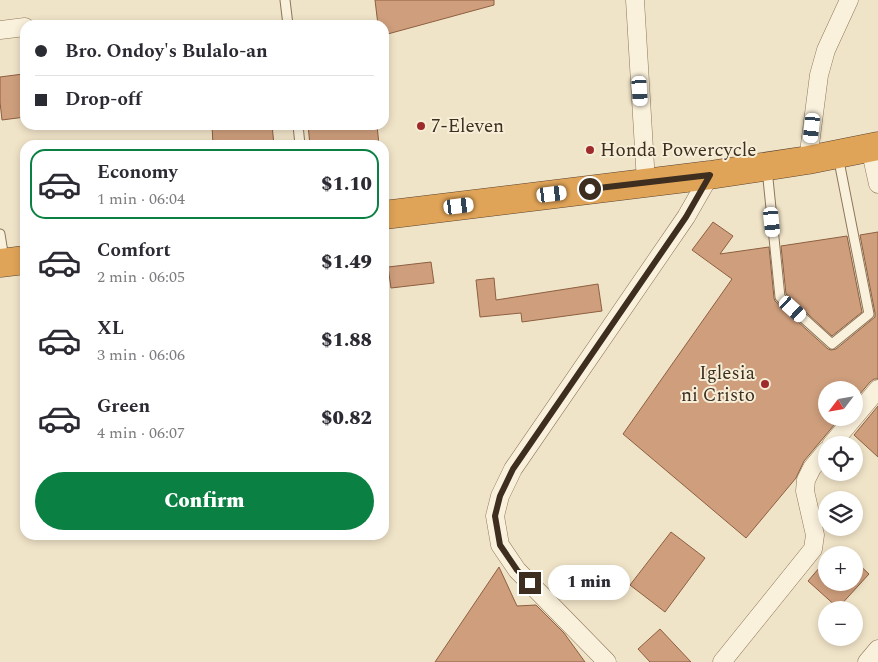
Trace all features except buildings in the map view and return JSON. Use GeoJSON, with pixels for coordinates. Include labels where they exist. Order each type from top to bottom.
{"type":"FeatureCollection","features":[{"type":"Feature","properties":{"kind":"highway"},"geometry":{"type":"LineString","coordinates":[[389,214],[710,175],[808,160],[874,147]]}},
{"type":"Feature","properties":{"kind":"street"},"geometry":{"type":"LineString","coordinates":[[635,0],[646,182]]}},
{"type":"Feature","properties":{"kind":"street"},"geometry":{"type":"LineString","coordinates":[[808,160],[819,75],[826,50],[849,0]]}},
{"type":"Feature","properties":{"kind":"street"},"geometry":{"type":"LineString","coordinates":[[0,30],[20,28]]}},
{"type":"Feature","properties":{"kind":"street"},"geometry":{"type":"LineString","coordinates":[[874,147],[878,184]]}},
{"type":"Feature","properties":{"kind":"street"},"geometry":{"type":"LineString","coordinates":[[604,661],[517,570],[500,545],[495,516],[500,496],[513,469],[686,217],[710,175]]}},
{"type":"Feature","properties":{"kind":"street"},"geometry":{"type":"LineString","coordinates":[[839,436],[878,390]]}},
{"type":"Feature","properties":{"kind":"street"},"geometry":{"type":"LineString","coordinates":[[722,662],[813,549],[815,535],[805,491],[806,480],[818,461]]}},
{"type":"Feature","properties":{"kind":"street"},"geometry":{"type":"LineString","coordinates":[[867,662],[878,649]]}},
{"type":"Feature","properties":{"kind":"lane"},"geometry":{"type":"LineString","coordinates":[[285,0],[287,20]]}},
{"type":"Feature","properties":{"kind":"lane"},"geometry":{"type":"LineString","coordinates":[[766,166],[780,297],[832,344],[870,314],[838,154]]}},
{"type":"Feature","properties":{"kind":"lane"},"geometry":{"type":"LineString","coordinates":[[0,234],[10,261]]}},
{"type":"Feature","properties":{"kind":"place","name":"7-Eleven"},"geometry":{"type":"Point","coordinates":[421,126]}},
{"type":"Feature","properties":{"kind":"place","name":"Honda Powercycle"},"geometry":{"type":"Point","coordinates":[590,150]}},
{"type":"Feature","properties":{"kind":"place","name":"Iglesia ni Cristo"},"geometry":{"type":"Point","coordinates":[765,384]}},
{"type":"Feature","properties":{"kind":"route"},"geometry":{"type":"LineString","coordinates":[[530,583],[517,570],[500,545],[495,516],[500,496],[513,469],[686,217],[710,175],[590,189]]}}]}
